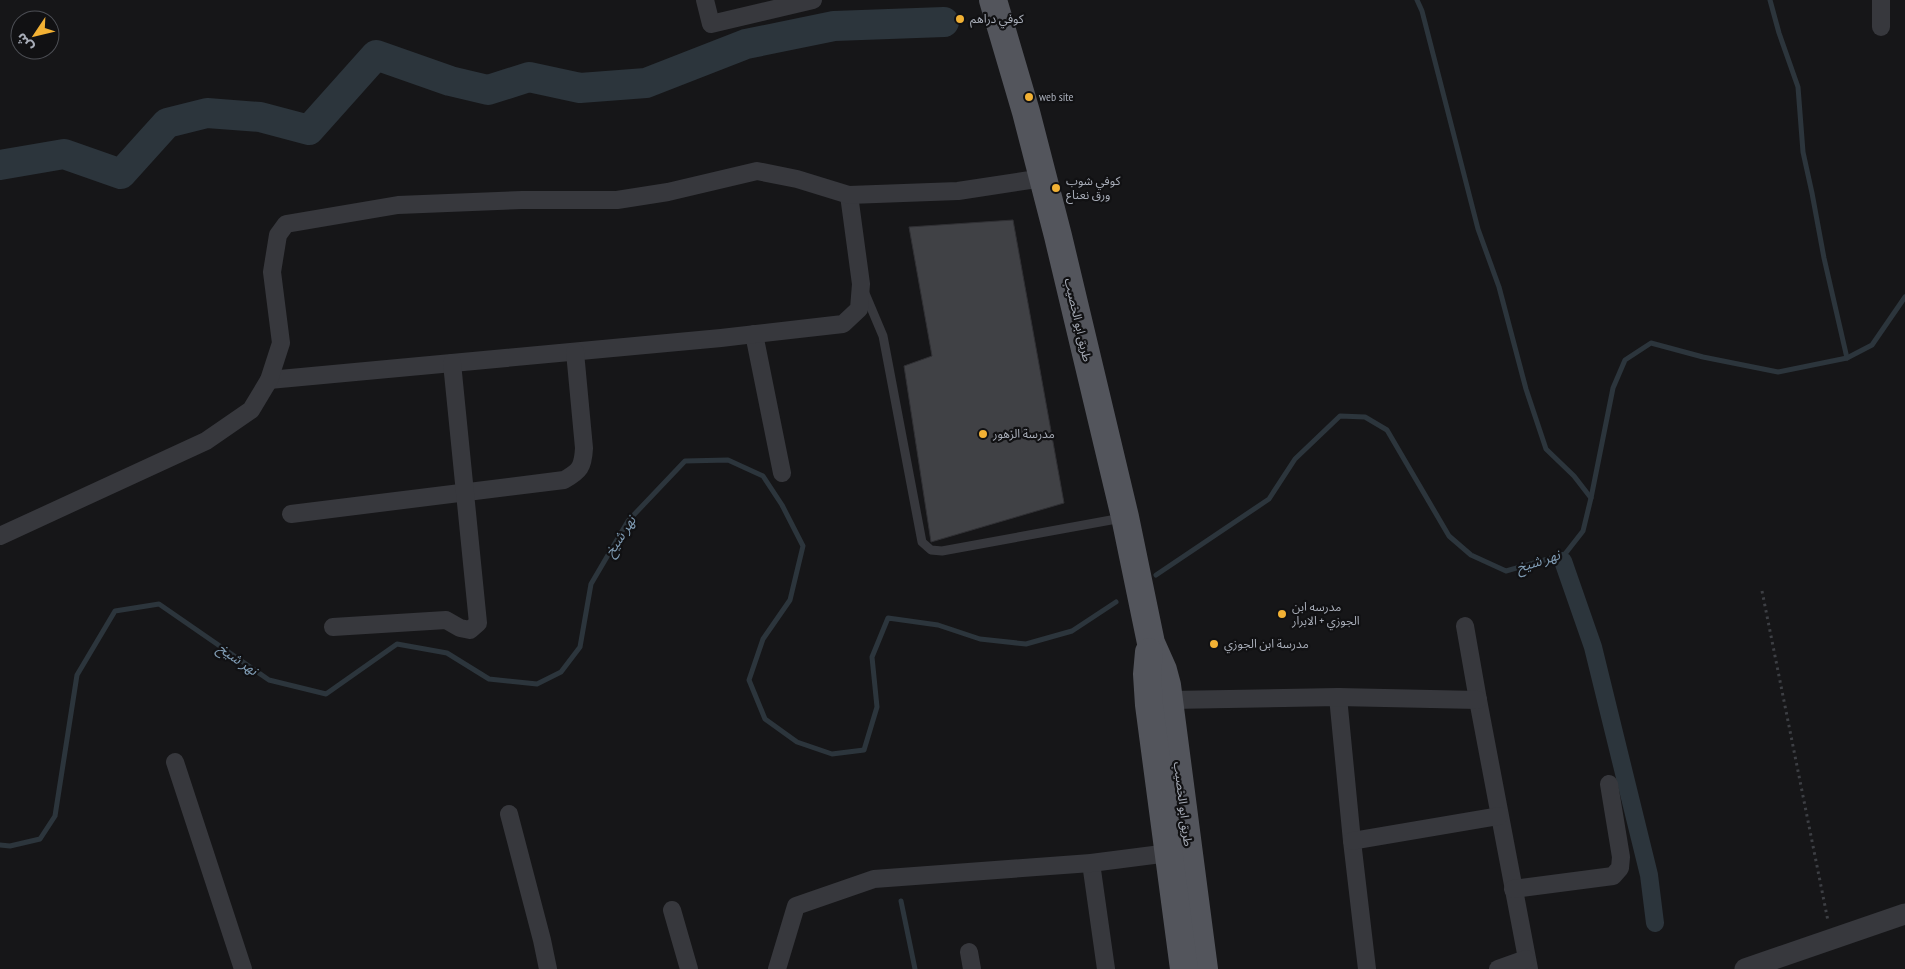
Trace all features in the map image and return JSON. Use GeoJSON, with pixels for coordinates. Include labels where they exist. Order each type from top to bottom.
{"type":"FeatureCollection","features":[{"type":"Feature","properties":{"kind":"main road","name":"طريق ابو الخصيب"},"geometry":{"type":"LineString","coordinates":[[993,0],[1043,178],[1125,517],[1150,643],[1163,670],[1170,700],[1204,969]]}},
{"type":"Feature","properties":{"kind":"main road","name":"طريق ابو الخصيب"},"geometry":{"type":"LineString","coordinates":[[1150,643],[1148,697],[1184,969]]}},
{"type":"Feature","properties":{"kind":"street"},"geometry":{"type":"LineString","coordinates":[[705,0],[711,24],[813,0]]}},
{"type":"Feature","properties":{"kind":"street"},"geometry":{"type":"LineString","coordinates":[[1881,0],[1881,27]]}},
{"type":"Feature","properties":{"kind":"street"},"geometry":{"type":"LineString","coordinates":[[0,536],[206,442],[251,410],[269,380],[281,344],[272,272],[278,235],[286,224],[398,205],[522,200],[617,200],[668,192],[757,171],[798,179],[850,195],[958,191],[1043,178]]}},
{"type":"Feature","properties":{"kind":"street"},"geometry":{"type":"LineString","coordinates":[[269,380],[575,352],[843,324],[860,309],[862,284],[850,195]]}},
{"type":"Feature","properties":{"kind":"street"},"geometry":{"type":"LineString","coordinates":[[754,334],[782,473]]}},
{"type":"Feature","properties":{"kind":"street"},"geometry":{"type":"LineString","coordinates":[[291,514],[564,480],[576,473],[583,462],[584,448],[575,352]]}},
{"type":"Feature","properties":{"kind":"street"},"geometry":{"type":"LineString","coordinates":[[333,627],[446,620],[460,628],[470,630],[478,624],[452,363]]}},
{"type":"Feature","properties":{"kind":"street"},"geometry":{"type":"LineString","coordinates":[[1465,626],[1527,964],[1498,969]]}},
{"type":"Feature","properties":{"kind":"street"},"geometry":{"type":"LineString","coordinates":[[1170,700],[1338,697],[1478,700]]}},
{"type":"Feature","properties":{"kind":"street"},"geometry":{"type":"LineString","coordinates":[[1338,697],[1367,969]]}},
{"type":"Feature","properties":{"kind":"street"},"geometry":{"type":"LineString","coordinates":[[175,762],[244,969]]}},
{"type":"Feature","properties":{"kind":"street"},"geometry":{"type":"LineString","coordinates":[[1513,889],[1613,876],[1620,868],[1621,857],[1609,784]]}},
{"type":"Feature","properties":{"kind":"street"},"geometry":{"type":"LineString","coordinates":[[509,814],[548,969]]}},
{"type":"Feature","properties":{"kind":"street"},"geometry":{"type":"LineString","coordinates":[[1352,842],[1499,816]]}},
{"type":"Feature","properties":{"kind":"street"},"geometry":{"type":"LineString","coordinates":[[777,969],[796,906],[874,879],[1092,863],[1169,853]]}},
{"type":"Feature","properties":{"kind":"street"},"geometry":{"type":"LineString","coordinates":[[1092,863],[1106,969]]}},
{"type":"Feature","properties":{"kind":"street"},"geometry":{"type":"LineString","coordinates":[[672,910],[689,969]]}},
{"type":"Feature","properties":{"kind":"street"},"geometry":{"type":"LineString","coordinates":[[1745,969],[1905,914]]}},
{"type":"Feature","properties":{"kind":"lane"},"geometry":{"type":"LineString","coordinates":[[862,284],[883,336],[922,542],[931,550],[942,551],[1125,517]]}},
{"type":"Feature","properties":{"kind":"path"},"geometry":{"type":"LineString","coordinates":[[1762,591],[1832,938]]}},
{"type":"Feature","properties":{"kind":"building","name":"مدرسة الزهور"},"geometry":{"type":"Polygon","coordinates":[[[1013,220],[1064,503],[931,542],[904,366],[932,356],[909,227],[1013,220]]]}},
{"type":"Feature","properties":{"kind":"waterway"},"geometry":{"type":"LineString","coordinates":[[1417,0],[1422,11],[1478,229],[1499,287],[1526,389],[1546,449],[1574,476],[1591,498]]}},
{"type":"Feature","properties":{"kind":"waterway"},"geometry":{"type":"LineString","coordinates":[[1770,0],[1779,33],[1798,87],[1803,152],[1824,258],[1847,358]]}},
{"type":"Feature","properties":{"kind":"waterway"},"geometry":{"type":"LineString","coordinates":[[0,165],[64,154],[121,174],[167,123],[207,113],[260,117],[309,130],[376,55],[450,81],[488,90],[529,77],[580,88],[646,83],[746,44],[834,26],[944,22]]}},
{"type":"Feature","properties":{"kind":"waterway","name":"نهر شيخ"},"geometry":{"type":"LineString","coordinates":[[1156,575],[1269,499],[1295,459],[1340,416],[1365,417],[1387,430],[1449,536],[1471,555],[1506,571],[1565,554],[1583,531],[1613,388],[1625,360],[1651,343],[1703,357],[1778,372],[1847,358],[1872,345],[1905,297]]}},
{"type":"Feature","properties":{"kind":"waterway","name":"نهر شيخ"},"geometry":{"type":"LineString","coordinates":[[0,845],[10,846],[40,839],[55,816],[77,675],[115,611],[159,604],[269,680],[326,694],[397,644],[447,653],[489,679],[537,684],[561,672],[580,647],[591,584],[628,521],[685,461],[728,460],[763,476],[782,505],[803,546],[790,600],[763,639],[749,680],[765,719],[797,742],[832,754],[864,750],[877,707],[872,657],[888,618],[938,625],[980,639],[1026,644],[1072,631],[1116,602]]}},
{"type":"Feature","properties":{"kind":"waterway"},"geometry":{"type":"LineString","coordinates":[[1563,561],[1593,647],[1649,875],[1655,923]]}},
{"type":"Feature","properties":{"kind":"waterway"},"geometry":{"type":"LineString","coordinates":[[901,901],[915,969]]}},
{"type":"Feature","properties":{"kind":"place","name":"كوفي دراهم"},"geometry":{"type":"Point","coordinates":[960,19]}},
{"type":"Feature","properties":{"kind":"place","name":"web site"},"geometry":{"type":"Point","coordinates":[1029,97]}},
{"type":"Feature","properties":{"kind":"place","name":"كوفي شوب ورق نعناع"},"geometry":{"type":"Point","coordinates":[1056,188]}},
{"type":"Feature","properties":{"kind":"place","name":"مدرسة الزهور"},"geometry":{"type":"Point","coordinates":[983,434]}},
{"type":"Feature","properties":{"kind":"place","name":"مدرسه ابن الجوزي + الابرار"},"geometry":{"type":"Point","coordinates":[1282,614]}},
{"type":"Feature","properties":{"kind":"place","name":"مدرسة ابن الجوزي"},"geometry":{"type":"Point","coordinates":[1214,644]}}]}
